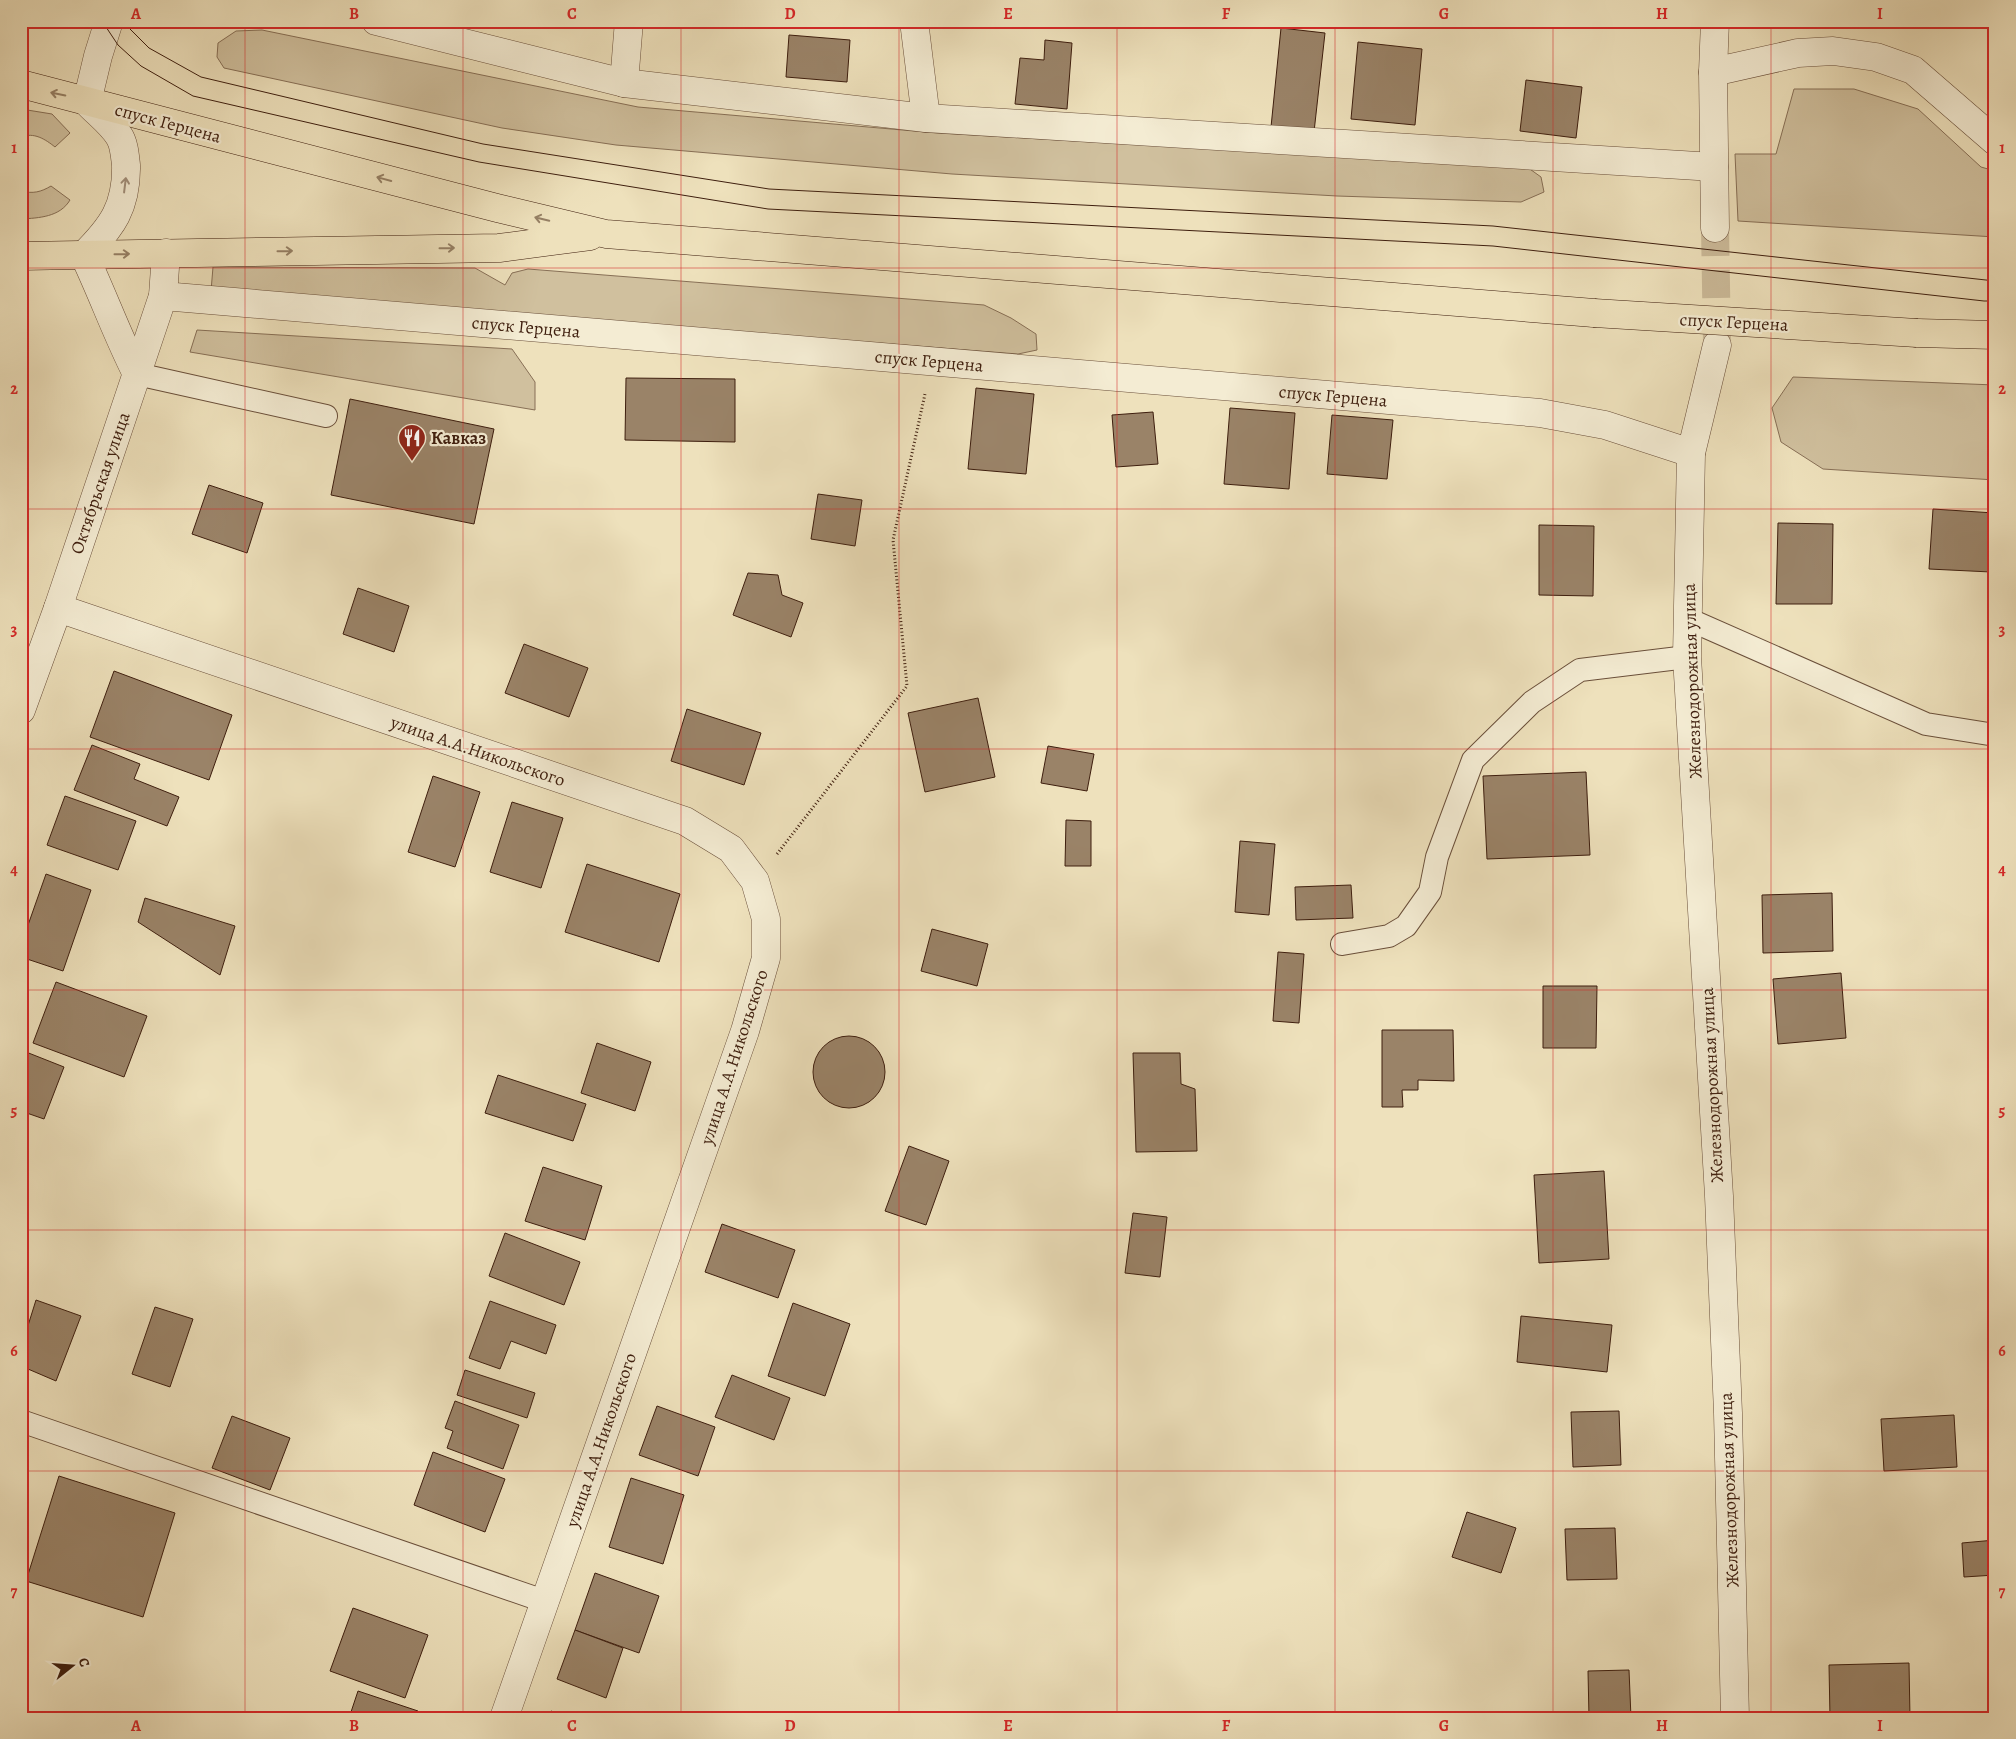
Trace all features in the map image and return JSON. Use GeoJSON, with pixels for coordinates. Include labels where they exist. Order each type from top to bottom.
{"type":"FeatureCollection","features":[{"type":"Feature","properties":{"kind":"main road","name":"спуск Герцена"},"geometry":{"type":"LineString","coordinates":[[21,84],[606,234],[1594,313],[1917,333],[1995,335]]}},
{"type":"Feature","properties":{"kind":"main road","name":"спуск Герцена"},"geometry":{"type":"LineString","coordinates":[[21,256],[499,248],[606,234]]}},
{"type":"Feature","properties":{"kind":"street"},"geometry":{"type":"LineString","coordinates":[[110,21],[98,56],[87,102],[120,136],[125,158],[126,186],[119,209],[107,232],[84,255],[104,298],[116,333],[137,374]]}},
{"type":"Feature","properties":{"kind":"street"},"geometry":{"type":"LineString","coordinates":[[376,21],[624,83],[926,118],[1714,167]]}},
{"type":"Feature","properties":{"kind":"street"},"geometry":{"type":"LineString","coordinates":[[624,83],[630,21]]}},
{"type":"Feature","properties":{"kind":"street"},"geometry":{"type":"LineString","coordinates":[[914,21],[926,118]]}},
{"type":"Feature","properties":{"kind":"street"},"geometry":{"type":"LineString","coordinates":[[1714,21],[1715,228]]}},
{"type":"Feature","properties":{"kind":"street"},"geometry":{"type":"LineString","coordinates":[[1713,72],[1798,53],[1833,51],[1876,58],[1913,70],[1995,141]]}},
{"type":"Feature","properties":{"kind":"street","name":"Октябрьская улица"},"geometry":{"type":"LineString","coordinates":[[21,710],[58,608],[163,296],[166,253]]}},
{"type":"Feature","properties":{"kind":"street","name":"спуск Герцена"},"geometry":{"type":"LineString","coordinates":[[163,296],[1540,413],[1605,425],[1691,453]]}},
{"type":"Feature","properties":{"kind":"street","name":"Железнодорожная улица"},"geometry":{"type":"LineString","coordinates":[[1717,344],[1691,453],[1687,656],[1718,1196],[1728,1412],[1735,1718]]}},
{"type":"Feature","properties":{"kind":"street","name":"улица А.А.Никольского"},"geometry":{"type":"LineString","coordinates":[[58,608],[685,822],[731,849],[755,881],[766,918],[766,958],[745,1031],[504,1718]]}},
{"type":"Feature","properties":{"kind":"lane"},"geometry":{"type":"LineString","coordinates":[[137,374],[326,416]]}},
{"type":"Feature","properties":{"kind":"lane"},"geometry":{"type":"LineString","coordinates":[[1688,619],[1926,724],[1995,735]]}},
{"type":"Feature","properties":{"kind":"lane"},"geometry":{"type":"LineString","coordinates":[[1342,944],[1389,936],[1406,926],[1430,892],[1437,857],[1473,760],[1532,702],[1580,670],[1687,656]]}},
{"type":"Feature","properties":{"kind":"lane"},"geometry":{"type":"LineString","coordinates":[[21,1422],[544,1601]]}},
{"type":"Feature","properties":{"kind":"path"},"geometry":{"type":"LineString","coordinates":[[755,881],[907,686],[893,540],[932,362]]}},
{"type":"Feature","properties":{"kind":"shaded area"},"geometry":{"type":"Polygon","coordinates":[[[262,30],[638,107],[937,133],[1527,167],[1541,177],[1544,192],[1521,202],[1337,196],[952,174],[616,145],[502,128],[224,68],[217,57],[218,43],[236,31],[262,30]]]}},
{"type":"Feature","properties":{"kind":"shaded area"},"geometry":{"type":"Polygon","coordinates":[[[1794,89],[1854,89],[1918,109],[1981,167],[1995,171],[1995,237],[1738,221],[1735,154],[1776,154],[1794,89]]]}},
{"type":"Feature","properties":{"kind":"shaded area"},"geometry":{"type":"Polygon","coordinates":[[[21,109],[52,114],[70,133],[55,147],[35,136],[21,137],[21,109]]]}},
{"type":"Feature","properties":{"kind":"shaded area"},"geometry":{"type":"Polygon","coordinates":[[[51,186],[70,200],[66,206],[49,216],[21,219],[21,191],[37,192],[51,186]]]}},
{"type":"Feature","properties":{"kind":"shaded area"},"geometry":{"type":"Polygon","coordinates":[[[213,267],[475,268],[505,285],[512,273],[528,269],[984,305],[1011,318],[1036,334],[1037,350],[1018,354],[211,291],[213,267]]]}},
{"type":"Feature","properties":{"kind":"shaded area"},"geometry":{"type":"Polygon","coordinates":[[[197,330],[512,349],[535,382],[535,410],[190,352],[197,330]]]}},
{"type":"Feature","properties":{"kind":"shaded area"},"geometry":{"type":"Polygon","coordinates":[[[1793,377],[1995,385],[1995,480],[1823,469],[1781,442],[1772,408],[1793,377]]]}},
{"type":"Feature","properties":{"kind":"building"},"geometry":{"type":"Polygon","coordinates":[[[1281,28],[1325,33],[1314,132],[1271,127],[1281,28]]]}},
{"type":"Feature","properties":{"kind":"building"},"geometry":{"type":"Polygon","coordinates":[[[789,35],[850,40],[847,82],[786,77],[789,35]]]}},
{"type":"Feature","properties":{"kind":"building"},"geometry":{"type":"Polygon","coordinates":[[[1045,40],[1072,43],[1067,109],[1015,104],[1020,58],[1044,60],[1045,40]]]}},
{"type":"Feature","properties":{"kind":"building"},"geometry":{"type":"Polygon","coordinates":[[[1358,42],[1422,49],[1415,125],[1351,119],[1358,42]]]}},
{"type":"Feature","properties":{"kind":"building"},"geometry":{"type":"Polygon","coordinates":[[[1526,80],[1582,87],[1576,138],[1520,131],[1526,80]]]}},
{"type":"Feature","properties":{"kind":"building"},"geometry":{"type":"Polygon","coordinates":[[[626,378],[735,379],[735,442],[625,440],[626,378]]]}},
{"type":"Feature","properties":{"kind":"building"},"geometry":{"type":"Polygon","coordinates":[[[976,388],[1034,394],[1026,474],[968,469],[976,388]]]}},
{"type":"Feature","properties":{"kind":"building","name":"Кавказ"},"geometry":{"type":"Polygon","coordinates":[[[350,399],[494,429],[474,524],[331,495],[350,399]]]}},
{"type":"Feature","properties":{"kind":"building"},"geometry":{"type":"Polygon","coordinates":[[[1230,408],[1295,413],[1289,489],[1224,484],[1230,408]]]}},
{"type":"Feature","properties":{"kind":"building"},"geometry":{"type":"Polygon","coordinates":[[[1153,412],[1158,464],[1116,467],[1112,415],[1153,412]]]}},
{"type":"Feature","properties":{"kind":"building"},"geometry":{"type":"Polygon","coordinates":[[[1332,415],[1393,420],[1387,479],[1327,474],[1332,415]]]}},
{"type":"Feature","properties":{"kind":"building"},"geometry":{"type":"Polygon","coordinates":[[[209,485],[263,503],[247,553],[192,534],[209,485]]]}},
{"type":"Feature","properties":{"kind":"building"},"geometry":{"type":"Polygon","coordinates":[[[818,494],[862,500],[855,546],[811,539],[818,494]]]}},
{"type":"Feature","properties":{"kind":"building"},"geometry":{"type":"Polygon","coordinates":[[[1933,509],[1994,513],[1991,572],[1929,569],[1933,509]]]}},
{"type":"Feature","properties":{"kind":"building"},"geometry":{"type":"Polygon","coordinates":[[[1778,523],[1833,524],[1832,604],[1776,604],[1778,523]]]}},
{"type":"Feature","properties":{"kind":"building"},"geometry":{"type":"Polygon","coordinates":[[[1539,525],[1594,526],[1593,596],[1539,595],[1539,525]]]}},
{"type":"Feature","properties":{"kind":"building"},"geometry":{"type":"Polygon","coordinates":[[[748,573],[778,575],[782,595],[803,603],[791,637],[733,615],[748,573]]]}},
{"type":"Feature","properties":{"kind":"building"},"geometry":{"type":"Polygon","coordinates":[[[358,588],[409,606],[394,652],[343,634],[358,588]]]}},
{"type":"Feature","properties":{"kind":"building"},"geometry":{"type":"Polygon","coordinates":[[[524,644],[588,668],[569,717],[505,693],[524,644]]]}},
{"type":"Feature","properties":{"kind":"building"},"geometry":{"type":"Polygon","coordinates":[[[114,671],[232,715],[209,780],[90,737],[114,671]]]}},
{"type":"Feature","properties":{"kind":"building"},"geometry":{"type":"Polygon","coordinates":[[[978,698],[995,777],[925,792],[908,713],[978,698]]]}},
{"type":"Feature","properties":{"kind":"building"},"geometry":{"type":"Polygon","coordinates":[[[687,709],[761,733],[744,785],[671,761],[687,709]]]}},
{"type":"Feature","properties":{"kind":"building"},"geometry":{"type":"Polygon","coordinates":[[[92,745],[140,764],[134,779],[179,797],[167,826],[74,790],[92,745]]]}},
{"type":"Feature","properties":{"kind":"building"},"geometry":{"type":"Polygon","coordinates":[[[1048,746],[1094,754],[1087,791],[1041,783],[1048,746]]]}},
{"type":"Feature","properties":{"kind":"building"},"geometry":{"type":"Polygon","coordinates":[[[1586,772],[1590,855],[1487,859],[1483,776],[1586,772]]]}},
{"type":"Feature","properties":{"kind":"building"},"geometry":{"type":"Polygon","coordinates":[[[433,776],[480,792],[455,867],[408,852],[433,776]]]}},
{"type":"Feature","properties":{"kind":"building"},"geometry":{"type":"Polygon","coordinates":[[[65,796],[136,821],[118,870],[47,845],[65,796]]]}},
{"type":"Feature","properties":{"kind":"building"},"geometry":{"type":"Polygon","coordinates":[[[512,802],[563,818],[541,888],[490,872],[512,802]]]}},
{"type":"Feature","properties":{"kind":"building"},"geometry":{"type":"Polygon","coordinates":[[[1066,820],[1091,821],[1091,866],[1065,866],[1066,820]]]}},
{"type":"Feature","properties":{"kind":"building"},"geometry":{"type":"Polygon","coordinates":[[[1240,841],[1275,844],[1269,915],[1235,912],[1240,841]]]}},
{"type":"Feature","properties":{"kind":"building"},"geometry":{"type":"Polygon","coordinates":[[[587,864],[680,894],[659,962],[565,932],[587,864]]]}},
{"type":"Feature","properties":{"kind":"building"},"geometry":{"type":"Polygon","coordinates":[[[46,874],[91,890],[63,971],[21,957],[21,945],[46,874]]]}},
{"type":"Feature","properties":{"kind":"building"},"geometry":{"type":"Polygon","coordinates":[[[1351,885],[1353,918],[1296,920],[1295,887],[1351,885]]]}},
{"type":"Feature","properties":{"kind":"building"},"geometry":{"type":"Polygon","coordinates":[[[1832,893],[1833,951],[1763,953],[1762,895],[1832,893]]]}},
{"type":"Feature","properties":{"kind":"building"},"geometry":{"type":"Polygon","coordinates":[[[145,898],[235,926],[220,975],[138,922],[145,898]]]}},
{"type":"Feature","properties":{"kind":"building"},"geometry":{"type":"Polygon","coordinates":[[[932,929],[988,944],[977,986],[921,971],[932,929]]]}},
{"type":"Feature","properties":{"kind":"building"},"geometry":{"type":"Polygon","coordinates":[[[1278,952],[1304,954],[1299,1023],[1273,1021],[1278,952]]]}},
{"type":"Feature","properties":{"kind":"building"},"geometry":{"type":"Polygon","coordinates":[[[1841,973],[1846,1038],[1778,1044],[1773,979],[1841,973]]]}},
{"type":"Feature","properties":{"kind":"building"},"geometry":{"type":"Polygon","coordinates":[[[56,982],[147,1016],[124,1077],[33,1043],[56,982]]]}},
{"type":"Feature","properties":{"kind":"building"},"geometry":{"type":"Polygon","coordinates":[[[1543,986],[1597,986],[1596,1048],[1543,1048],[1543,986]]]}},
{"type":"Feature","properties":{"kind":"building"},"geometry":{"type":"Polygon","coordinates":[[[1382,1030],[1453,1030],[1454,1081],[1418,1080],[1418,1090],[1402,1090],[1403,1107],[1382,1107],[1382,1030]]]}},
{"type":"Feature","properties":{"kind":"building"},"geometry":{"type":"Polygon","coordinates":[[[849,1036],[869,1042],[879,1052],[885,1072],[879,1092],[869,1102],[849,1108],[829,1102],[819,1092],[813,1072],[819,1052],[829,1042],[849,1036]]]}},
{"type":"Feature","properties":{"kind":"building"},"geometry":{"type":"Polygon","coordinates":[[[597,1043],[651,1062],[635,1111],[581,1093],[597,1043]]]}},
{"type":"Feature","properties":{"kind":"building"},"geometry":{"type":"Polygon","coordinates":[[[21,1050],[64,1067],[44,1119],[21,1111],[21,1050]]]}},
{"type":"Feature","properties":{"kind":"building"},"geometry":{"type":"Polygon","coordinates":[[[1133,1053],[1180,1053],[1181,1084],[1195,1089],[1197,1151],[1136,1152],[1133,1053]]]}},
{"type":"Feature","properties":{"kind":"building"},"geometry":{"type":"Polygon","coordinates":[[[498,1075],[586,1104],[573,1141],[485,1113],[498,1075]]]}},
{"type":"Feature","properties":{"kind":"building"},"geometry":{"type":"Polygon","coordinates":[[[909,1146],[949,1161],[926,1225],[885,1211],[909,1146]]]}},
{"type":"Feature","properties":{"kind":"building"},"geometry":{"type":"Polygon","coordinates":[[[543,1167],[602,1186],[585,1240],[525,1221],[543,1167]]]}},
{"type":"Feature","properties":{"kind":"building"},"geometry":{"type":"Polygon","coordinates":[[[1604,1171],[1609,1259],[1539,1263],[1534,1175],[1604,1171]]]}},
{"type":"Feature","properties":{"kind":"building"},"geometry":{"type":"Polygon","coordinates":[[[1133,1213],[1167,1217],[1160,1277],[1125,1273],[1133,1213]]]}},
{"type":"Feature","properties":{"kind":"building"},"geometry":{"type":"Polygon","coordinates":[[[722,1224],[795,1250],[778,1298],[705,1272],[722,1224]]]}},
{"type":"Feature","properties":{"kind":"building"},"geometry":{"type":"Polygon","coordinates":[[[505,1233],[580,1262],[564,1305],[489,1276],[505,1233]]]}},
{"type":"Feature","properties":{"kind":"building"},"geometry":{"type":"Polygon","coordinates":[[[36,1300],[81,1316],[56,1381],[21,1366],[21,1348],[36,1300]]]}},
{"type":"Feature","properties":{"kind":"building"},"geometry":{"type":"Polygon","coordinates":[[[490,1301],[556,1325],[546,1354],[511,1341],[500,1369],[469,1358],[490,1301]]]}},
{"type":"Feature","properties":{"kind":"building"},"geometry":{"type":"Polygon","coordinates":[[[793,1303],[850,1324],[825,1396],[768,1376],[793,1303]]]}},
{"type":"Feature","properties":{"kind":"building"},"geometry":{"type":"Polygon","coordinates":[[[155,1307],[193,1319],[170,1387],[132,1374],[155,1307]]]}},
{"type":"Feature","properties":{"kind":"building"},"geometry":{"type":"Polygon","coordinates":[[[1521,1316],[1612,1325],[1607,1372],[1517,1362],[1521,1316]]]}},
{"type":"Feature","properties":{"kind":"building"},"geometry":{"type":"Polygon","coordinates":[[[465,1370],[535,1393],[527,1418],[457,1395],[465,1370]]]}},
{"type":"Feature","properties":{"kind":"building"},"geometry":{"type":"Polygon","coordinates":[[[732,1375],[790,1398],[774,1440],[715,1417],[732,1375]]]}},
{"type":"Feature","properties":{"kind":"building"},"geometry":{"type":"Polygon","coordinates":[[[455,1401],[519,1425],[503,1469],[447,1448],[453,1431],[445,1428],[455,1401]]]}},
{"type":"Feature","properties":{"kind":"building"},"geometry":{"type":"Polygon","coordinates":[[[657,1406],[715,1427],[698,1476],[639,1455],[657,1406]]]}},
{"type":"Feature","properties":{"kind":"building"},"geometry":{"type":"Polygon","coordinates":[[[1619,1411],[1621,1465],[1573,1467],[1571,1412],[1619,1411]]]}},
{"type":"Feature","properties":{"kind":"building"},"geometry":{"type":"Polygon","coordinates":[[[1954,1415],[1957,1467],[1884,1471],[1881,1419],[1954,1415]]]}},
{"type":"Feature","properties":{"kind":"building"},"geometry":{"type":"Polygon","coordinates":[[[232,1416],[290,1438],[270,1490],[212,1468],[232,1416]]]}},
{"type":"Feature","properties":{"kind":"building"},"geometry":{"type":"Polygon","coordinates":[[[433,1452],[505,1479],[485,1532],[414,1505],[433,1452]]]}},
{"type":"Feature","properties":{"kind":"building"},"geometry":{"type":"Polygon","coordinates":[[[59,1476],[175,1513],[143,1617],[26,1581],[59,1476]]]}},
{"type":"Feature","properties":{"kind":"building"},"geometry":{"type":"Polygon","coordinates":[[[631,1478],[684,1495],[663,1564],[609,1547],[631,1478]]]}},
{"type":"Feature","properties":{"kind":"building"},"geometry":{"type":"Polygon","coordinates":[[[1467,1512],[1516,1528],[1501,1573],[1452,1557],[1467,1512]]]}},
{"type":"Feature","properties":{"kind":"building"},"geometry":{"type":"Polygon","coordinates":[[[1615,1528],[1617,1579],[1567,1580],[1565,1529],[1615,1528]]]}},
{"type":"Feature","properties":{"kind":"building"},"geometry":{"type":"Polygon","coordinates":[[[1995,1540],[1995,1575],[1964,1577],[1962,1543],[1995,1540]]]}},
{"type":"Feature","properties":{"kind":"building"},"geometry":{"type":"Polygon","coordinates":[[[595,1573],[659,1596],[639,1653],[575,1630],[595,1573]]]}},
{"type":"Feature","properties":{"kind":"building"},"geometry":{"type":"Polygon","coordinates":[[[353,1608],[428,1635],[405,1698],[330,1671],[353,1608]]]}},
{"type":"Feature","properties":{"kind":"building"},"geometry":{"type":"Polygon","coordinates":[[[575,1630],[623,1648],[606,1698],[557,1679],[575,1630]]]}},
{"type":"Feature","properties":{"kind":"building"},"geometry":{"type":"Polygon","coordinates":[[[1909,1663],[1910,1718],[1830,1718],[1829,1665],[1909,1663]]]}},
{"type":"Feature","properties":{"kind":"building"},"geometry":{"type":"Polygon","coordinates":[[[1629,1670],[1631,1718],[1589,1718],[1588,1671],[1629,1670]]]}},
{"type":"Feature","properties":{"kind":"building"},"geometry":{"type":"Polygon","coordinates":[[[358,1691],[418,1711],[416,1718],[349,1718],[358,1691]]]}},
{"type":"Feature","properties":{"kind":"building"},"geometry":{"type":"Polygon","coordinates":[[[551,1711],[569,1718],[548,1718],[551,1711]]]}},
{"type":"Feature","properties":{"kind":"tunnel"},"geometry":{"type":"LineString","coordinates":[[1715,228],[1717,343]]}},
{"type":"Feature","properties":{"kind":"tram line"},"geometry":{"type":"LineString","coordinates":[[102,21],[118,45],[141,66],[193,96],[479,162],[768,209],[1493,246],[1995,301]]}},
{"type":"Feature","properties":{"kind":"tram line"},"geometry":{"type":"LineString","coordinates":[[125,21],[129,28],[149,48],[201,77],[483,144],[769,189],[1493,226],[1995,281]]}},
{"type":"Feature","properties":{"kind":"place","name":"Кавказ"},"geometry":{"type":"Point","coordinates":[412,462]}}]}
